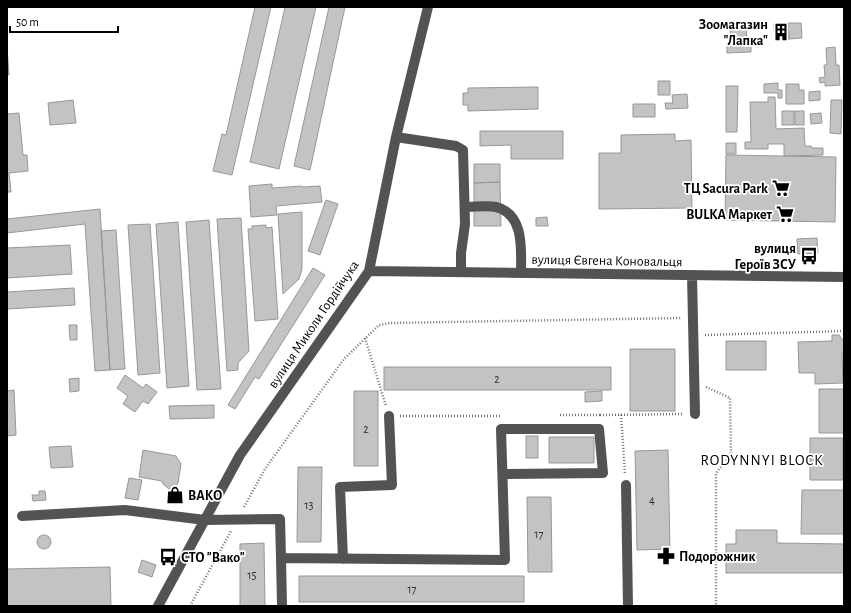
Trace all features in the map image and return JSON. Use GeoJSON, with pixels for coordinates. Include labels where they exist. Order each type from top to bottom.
{"type":"FeatureCollection","features":[{"type":"Feature","properties":{"kind":"street","name":"вулиця Миколи Гордійчука"},"geometry":{"type":"LineString","coordinates":[[158,606],[240,455],[369,271],[396,137],[428,7]]}},
{"type":"Feature","properties":{"kind":"street"},"geometry":{"type":"LineString","coordinates":[[396,137],[456,146],[460,147],[464,154],[465,224],[461,253],[461,272]]}},
{"type":"Feature","properties":{"kind":"street"},"geometry":{"type":"LineString","coordinates":[[465,207],[496,207],[512,216],[519,233],[521,273]]}},
{"type":"Feature","properties":{"kind":"street","name":"вулиця Євгена Коновальця"},"geometry":{"type":"LineString","coordinates":[[369,271],[844,277]]}},
{"type":"Feature","properties":{"kind":"street"},"geometry":{"type":"LineString","coordinates":[[692,275],[695,414]]}},
{"type":"Feature","properties":{"kind":"street"},"geometry":{"type":"LineString","coordinates":[[343,558],[340,487],[392,484],[390,416]]}},
{"type":"Feature","properties":{"kind":"street"},"geometry":{"type":"LineString","coordinates":[[280,558],[505,560],[501,429],[599,429],[603,473],[503,474]]}},
{"type":"Feature","properties":{"kind":"street"},"geometry":{"type":"LineString","coordinates":[[626,485],[628,606]]}},
{"type":"Feature","properties":{"kind":"street"},"geometry":{"type":"LineString","coordinates":[[22,516],[126,510],[205,520],[280,519],[282,606]]}},
{"type":"Feature","properties":{"kind":"path"},"geometry":{"type":"LineString","coordinates":[[190,606],[265,469],[344,359],[379,325],[391,323],[693,318],[703,335],[844,331]]}},
{"type":"Feature","properties":{"kind":"path"},"geometry":{"type":"LineString","coordinates":[[365,338],[390,416],[491,416]]}},
{"type":"Feature","properties":{"kind":"path"},"geometry":{"type":"LineString","coordinates":[[695,382],[730,398],[731,455],[716,473],[716,606]]}},
{"type":"Feature","properties":{"kind":"path"},"geometry":{"type":"LineString","coordinates":[[600,415],[695,414]]}},
{"type":"Feature","properties":{"kind":"path"},"geometry":{"type":"LineString","coordinates":[[621,415],[626,485]]}},
{"type":"Feature","properties":{"kind":"building"},"geometry":{"type":"Polygon","coordinates":[[[255,7],[271,7],[232,175],[213,171],[222,134],[226,135],[255,7]]]}},
{"type":"Feature","properties":{"kind":"building"},"geometry":{"type":"Polygon","coordinates":[[[285,7],[316,7],[279,169],[250,162],[285,7]]]}},
{"type":"Feature","properties":{"kind":"building"},"geometry":{"type":"Polygon","coordinates":[[[329,7],[345,7],[310,170],[294,166],[329,7]]]}},
{"type":"Feature","properties":{"kind":"building"},"geometry":{"type":"Polygon","coordinates":[[[788,23],[801,23],[802,38],[789,39],[788,23]]]}},
{"type":"Feature","properties":{"kind":"building","name":"Зоомагазин \"Лапка\""},"geometry":{"type":"Polygon","coordinates":[[[788,23],[789,39],[775,40],[774,24],[788,23]]]}},
{"type":"Feature","properties":{"kind":"building"},"geometry":{"type":"Polygon","coordinates":[[[746,25],[747,44],[751,43],[751,52],[727,53],[727,45],[731,45],[730,26],[746,25]]]}},
{"type":"Feature","properties":{"kind":"building"},"geometry":{"type":"Polygon","coordinates":[[[7,46],[9,75],[7,75],[7,46]]]}},
{"type":"Feature","properties":{"kind":"building"},"geometry":{"type":"Polygon","coordinates":[[[835,47],[836,65],[839,65],[840,85],[825,86],[825,82],[820,83],[819,78],[825,77],[824,65],[827,65],[826,48],[835,47]]]}},
{"type":"Feature","properties":{"kind":"building"},"geometry":{"type":"Polygon","coordinates":[[[658,81],[670,81],[670,95],[658,95],[658,81]]]}},
{"type":"Feature","properties":{"kind":"building"},"geometry":{"type":"Polygon","coordinates":[[[778,83],[778,90],[782,90],[782,98],[778,98],[778,93],[764,93],[764,84],[778,83]]]}},
{"type":"Feature","properties":{"kind":"building"},"geometry":{"type":"Polygon","coordinates":[[[786,84],[799,84],[799,90],[804,90],[804,104],[786,104],[786,84]]]}},
{"type":"Feature","properties":{"kind":"building"},"geometry":{"type":"Polygon","coordinates":[[[726,86],[738,86],[737,132],[726,132],[726,86]]]}},
{"type":"Feature","properties":{"kind":"building"},"geometry":{"type":"Polygon","coordinates":[[[538,87],[538,109],[468,111],[468,105],[463,105],[463,93],[468,93],[468,88],[538,87]]]}},
{"type":"Feature","properties":{"kind":"building"},"geometry":{"type":"Polygon","coordinates":[[[820,91],[820,100],[809,101],[809,92],[820,91]]]}},
{"type":"Feature","properties":{"kind":"building"},"geometry":{"type":"Polygon","coordinates":[[[687,94],[688,108],[666,109],[665,103],[673,103],[672,95],[687,94]]]}},
{"type":"Feature","properties":{"kind":"building"},"geometry":{"type":"Polygon","coordinates":[[[768,97],[775,97],[776,129],[804,128],[805,146],[811,146],[812,148],[823,148],[823,155],[784,156],[784,144],[768,144],[768,149],[745,149],[745,142],[751,142],[750,102],[768,102],[768,97]]]}},
{"type":"Feature","properties":{"kind":"building"},"geometry":{"type":"Polygon","coordinates":[[[73,100],[76,123],[50,125],[48,103],[73,100]]]}},
{"type":"Feature","properties":{"kind":"building"},"geometry":{"type":"Polygon","coordinates":[[[831,100],[842,100],[841,134],[830,133],[831,100]]]}},
{"type":"Feature","properties":{"kind":"building"},"geometry":{"type":"Polygon","coordinates":[[[633,104],[655,104],[655,117],[633,117],[633,104]]]}},
{"type":"Feature","properties":{"kind":"building"},"geometry":{"type":"Polygon","coordinates":[[[782,111],[794,111],[794,125],[782,125],[782,111]]]}},
{"type":"Feature","properties":{"kind":"building"},"geometry":{"type":"Polygon","coordinates":[[[795,111],[804,111],[804,125],[795,125],[795,111]]]}},
{"type":"Feature","properties":{"kind":"building"},"geometry":{"type":"Polygon","coordinates":[[[19,113],[23,155],[27,155],[28,171],[9,173],[11,192],[7,192],[7,114],[19,113]]]}},
{"type":"Feature","properties":{"kind":"building"},"geometry":{"type":"Polygon","coordinates":[[[821,113],[822,123],[811,124],[810,114],[821,113]]]}},
{"type":"Feature","properties":{"kind":"building"},"geometry":{"type":"Polygon","coordinates":[[[480,131],[563,131],[563,159],[511,159],[511,145],[480,146],[480,131]]]}},
{"type":"Feature","properties":{"kind":"building"},"geometry":{"type":"Polygon","coordinates":[[[675,134],[675,141],[691,140],[692,208],[599,209],[599,153],[621,153],[621,135],[675,134]]]}},
{"type":"Feature","properties":{"kind":"building"},"geometry":{"type":"Polygon","coordinates":[[[726,143],[736,143],[736,154],[726,154],[726,143]]]}},
{"type":"Feature","properties":{"kind":"building","name":"ТЦ Sacura Park"},"geometry":{"type":"Polygon","coordinates":[[[726,155],[836,157],[835,222],[725,220],[726,155]]]}},
{"type":"Feature","properties":{"kind":"building"},"geometry":{"type":"Polygon","coordinates":[[[474,164],[500,164],[500,182],[474,183],[474,164]]]}},
{"type":"Feature","properties":{"kind":"building"},"geometry":{"type":"Polygon","coordinates":[[[500,182],[501,226],[474,226],[474,183],[500,182]]]}},
{"type":"Feature","properties":{"kind":"building"},"geometry":{"type":"Polygon","coordinates":[[[272,184],[272,188],[320,186],[322,202],[276,206],[277,215],[251,217],[249,186],[272,184]]]}},
{"type":"Feature","properties":{"kind":"building"},"geometry":{"type":"Polygon","coordinates":[[[326,200],[338,204],[320,255],[308,251],[326,200]]]}},
{"type":"Feature","properties":{"kind":"building"},"geometry":{"type":"Polygon","coordinates":[[[100,209],[110,370],[95,371],[85,224],[7,233],[7,219],[100,209]]]}},
{"type":"Feature","properties":{"kind":"building"},"geometry":{"type":"Polygon","coordinates":[[[302,212],[302,269],[299,279],[283,294],[278,214],[302,212]]]}},
{"type":"Feature","properties":{"kind":"building"},"geometry":{"type":"Polygon","coordinates":[[[547,217],[548,226],[536,226],[536,218],[547,217]]]}},
{"type":"Feature","properties":{"kind":"building"},"geometry":{"type":"Polygon","coordinates":[[[241,218],[249,351],[238,363],[238,370],[227,371],[217,219],[241,218]]]}},
{"type":"Feature","properties":{"kind":"building"},"geometry":{"type":"Polygon","coordinates":[[[209,220],[221,389],[197,390],[186,222],[209,220]]]}},
{"type":"Feature","properties":{"kind":"building"},"geometry":{"type":"Polygon","coordinates":[[[178,222],[189,386],[167,388],[156,224],[178,222]]]}},
{"type":"Feature","properties":{"kind":"building"},"geometry":{"type":"Polygon","coordinates":[[[150,224],[160,373],[138,375],[128,225],[150,224]]]}},
{"type":"Feature","properties":{"kind":"building"},"geometry":{"type":"Polygon","coordinates":[[[266,225],[266,228],[272,227],[278,319],[255,321],[248,229],[252,229],[252,226],[266,225]]]}},
{"type":"Feature","properties":{"kind":"building"},"geometry":{"type":"Polygon","coordinates":[[[116,230],[125,369],[110,370],[101,231],[116,230]]]}},
{"type":"Feature","properties":{"kind":"building"},"geometry":{"type":"Polygon","coordinates":[[[817,238],[818,253],[798,254],[797,239],[817,238]]]}},
{"type":"Feature","properties":{"kind":"building"},"geometry":{"type":"Polygon","coordinates":[[[70,245],[72,274],[7,278],[7,248],[70,245]]]}},
{"type":"Feature","properties":{"kind":"building"},"geometry":{"type":"Polygon","coordinates":[[[313,268],[325,275],[259,379],[255,377],[235,409],[228,405],[313,268]]]}},
{"type":"Feature","properties":{"kind":"building"},"geometry":{"type":"Polygon","coordinates":[[[74,288],[75,305],[7,309],[7,292],[74,288]]]}},
{"type":"Feature","properties":{"kind":"building"},"geometry":{"type":"Polygon","coordinates":[[[69,325],[77,325],[77,340],[70,340],[69,325]]]}},
{"type":"Feature","properties":{"kind":"building"},"geometry":{"type":"Polygon","coordinates":[[[832,335],[839,335],[844,342],[844,353],[842,353],[843,383],[815,384],[815,373],[799,373],[798,342],[832,341],[832,335]]]}},
{"type":"Feature","properties":{"kind":"building"},"geometry":{"type":"Polygon","coordinates":[[[726,341],[766,341],[766,370],[726,370],[726,341]]]}},
{"type":"Feature","properties":{"kind":"building"},"geometry":{"type":"Polygon","coordinates":[[[630,349],[675,349],[675,411],[630,411],[630,349]]]}},
{"type":"Feature","properties":{"kind":"building"},"geometry":{"type":"Polygon","coordinates":[[[384,367],[611,367],[611,390],[384,390],[384,367]]]}},
{"type":"Feature","properties":{"kind":"building"},"geometry":{"type":"Polygon","coordinates":[[[125,375],[143,388],[146,384],[157,392],[148,404],[143,401],[135,412],[123,404],[128,396],[117,388],[125,375]]]}},
{"type":"Feature","properties":{"kind":"building"},"geometry":{"type":"Polygon","coordinates":[[[79,378],[79,391],[70,392],[69,379],[79,378]]]}},
{"type":"Feature","properties":{"kind":"building"},"geometry":{"type":"Polygon","coordinates":[[[819,389],[844,389],[844,433],[819,433],[819,389]]]}},
{"type":"Feature","properties":{"kind":"building"},"geometry":{"type":"Polygon","coordinates":[[[14,390],[16,435],[7,436],[7,391],[14,390]]]}},
{"type":"Feature","properties":{"kind":"building"},"geometry":{"type":"Polygon","coordinates":[[[354,391],[378,391],[378,466],[354,466],[354,391]]]}},
{"type":"Feature","properties":{"kind":"building"},"geometry":{"type":"Polygon","coordinates":[[[602,391],[602,401],[585,402],[585,392],[602,391]]]}},
{"type":"Feature","properties":{"kind":"building"},"geometry":{"type":"Polygon","coordinates":[[[214,405],[214,418],[170,419],[169,406],[214,405]]]}},
{"type":"Feature","properties":{"kind":"building"},"geometry":{"type":"Polygon","coordinates":[[[526,436],[538,436],[538,458],[526,458],[526,436]]]}},
{"type":"Feature","properties":{"kind":"building"},"geometry":{"type":"Polygon","coordinates":[[[549,437],[594,437],[594,463],[549,463],[549,437]]]}},
{"type":"Feature","properties":{"kind":"building"},"geometry":{"type":"Polygon","coordinates":[[[810,438],[843,438],[843,480],[810,480],[810,438]]]}},
{"type":"Feature","properties":{"kind":"building"},"geometry":{"type":"Polygon","coordinates":[[[71,446],[73,467],[51,468],[49,447],[71,446]]]}},
{"type":"Feature","properties":{"kind":"building"},"geometry":{"type":"Polygon","coordinates":[[[143,450],[176,456],[181,464],[178,483],[176,486],[169,489],[163,484],[162,481],[139,477],[143,450]]]}},
{"type":"Feature","properties":{"kind":"building"},"geometry":{"type":"Polygon","coordinates":[[[668,450],[670,549],[637,550],[635,451],[668,450]]]}},
{"type":"Feature","properties":{"kind":"building"},"geometry":{"type":"Polygon","coordinates":[[[298,467],[322,467],[321,542],[297,542],[298,467]]]}},
{"type":"Feature","properties":{"kind":"building"},"geometry":{"type":"Polygon","coordinates":[[[129,478],[142,480],[138,500],[125,498],[129,478]]]}},
{"type":"Feature","properties":{"kind":"building"},"geometry":{"type":"Polygon","coordinates":[[[802,490],[844,490],[844,534],[801,534],[802,490]]]}},
{"type":"Feature","properties":{"kind":"building"},"geometry":{"type":"Polygon","coordinates":[[[39,491],[45,491],[46,500],[33,501],[32,495],[39,495],[39,491]]]}},
{"type":"Feature","properties":{"kind":"building"},"geometry":{"type":"Polygon","coordinates":[[[527,497],[551,497],[552,572],[528,572],[527,497]]]}},
{"type":"Feature","properties":{"kind":"building"},"geometry":{"type":"Polygon","coordinates":[[[736,530],[777,530],[777,543],[844,544],[844,573],[726,573],[726,544],[736,544],[736,530]]]}},
{"type":"Feature","properties":{"kind":"building"},"geometry":{"type":"Polygon","coordinates":[[[44,535],[49,537],[51,542],[49,547],[44,549],[39,547],[37,542],[39,537],[44,535]]]}},
{"type":"Feature","properties":{"kind":"building"},"geometry":{"type":"Polygon","coordinates":[[[264,543],[265,606],[240,606],[240,544],[264,543]]]}},
{"type":"Feature","properties":{"kind":"building"},"geometry":{"type":"Polygon","coordinates":[[[142,560],[156,565],[152,577],[138,572],[142,560]]]}},
{"type":"Feature","properties":{"kind":"building"},"geometry":{"type":"Polygon","coordinates":[[[110,567],[111,606],[7,606],[7,569],[110,567]]]}},
{"type":"Feature","properties":{"kind":"building"},"geometry":{"type":"Polygon","coordinates":[[[299,576],[524,576],[524,602],[299,602],[299,576]]]}},
{"type":"Feature","properties":{"kind":"place","name":"Зоомагазин \"Лапка\""},"geometry":{"type":"Point","coordinates":[781,32]}},
{"type":"Feature","properties":{"kind":"place","name":"ТЦ Sacura Park"},"geometry":{"type":"Point","coordinates":[781,188]}},
{"type":"Feature","properties":{"kind":"place","name":"BULKA Маркет"},"geometry":{"type":"Point","coordinates":[785,214]}},
{"type":"Feature","properties":{"kind":"place","name":"вулиця Героїв ЗСУ"},"geometry":{"type":"Point","coordinates":[809,256]}},
{"type":"Feature","properties":{"kind":"place","name":"ВАКО"},"geometry":{"type":"Point","coordinates":[175,495]}},
{"type":"Feature","properties":{"kind":"place","name":"Подорожник"},"geometry":{"type":"Point","coordinates":[666,556]}},
{"type":"Feature","properties":{"kind":"place","name":"СТО \"Вако\""},"geometry":{"type":"Point","coordinates":[168,557]}},
{"type":"Feature","properties":{"kind":"district","name":"RODYNNYI BLOCK"},"geometry":{"type":"Point","coordinates":[762,460]}}]}
